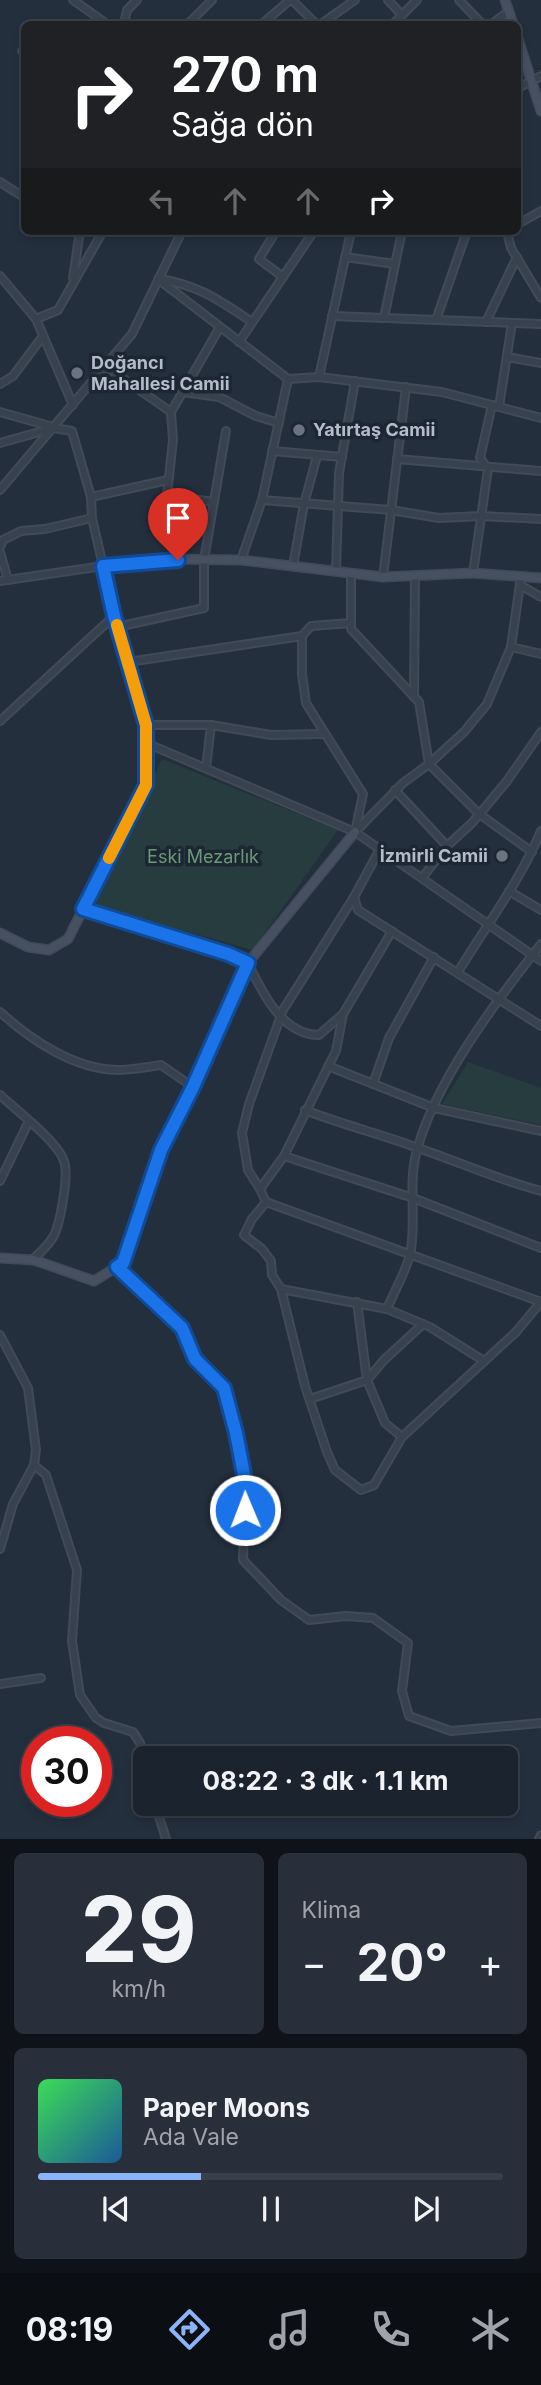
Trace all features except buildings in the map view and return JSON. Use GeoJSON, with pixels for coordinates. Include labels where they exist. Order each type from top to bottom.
{"type":"FeatureCollection","features":[{"type":"Feature","properties":{"kind":"street"},"geometry":{"type":"LineString","coordinates":[[73,0],[103,21]]}},
{"type":"Feature","properties":{"kind":"street"},"geometry":{"type":"LineString","coordinates":[[125,21],[127,10],[137,0]]}},
{"type":"Feature","properties":{"kind":"street"},"geometry":{"type":"LineString","coordinates":[[191,21],[212,0]]}},
{"type":"Feature","properties":{"kind":"street"},"geometry":{"type":"LineString","coordinates":[[266,21],[291,0],[315,21]]}},
{"type":"Feature","properties":{"kind":"street"},"geometry":{"type":"LineString","coordinates":[[323,21],[355,0]]}},
{"type":"Feature","properties":{"kind":"street"},"geometry":{"type":"LineString","coordinates":[[388,0],[402,15]]}},
{"type":"Feature","properties":{"kind":"street"},"geometry":{"type":"LineString","coordinates":[[396,21],[418,0]]}},
{"type":"Feature","properties":{"kind":"street"},"geometry":{"type":"LineString","coordinates":[[459,0],[479,21]]}},
{"type":"Feature","properties":{"kind":"street"},"geometry":{"type":"LineString","coordinates":[[505,0],[512,21]]}},
{"type":"Feature","properties":{"kind":"street"},"geometry":{"type":"LineString","coordinates":[[496,21],[509,11]]}},
{"type":"Feature","properties":{"kind":"street"},"geometry":{"type":"LineString","coordinates":[[521,49],[541,111]]}},
{"type":"Feature","properties":{"kind":"street"},"geometry":{"type":"LineString","coordinates":[[521,86],[541,76]]}},
{"type":"Feature","properties":{"kind":"street"},"geometry":{"type":"LineString","coordinates":[[0,181],[21,195]]}},
{"type":"Feature","properties":{"kind":"street"},"geometry":{"type":"LineString","coordinates":[[521,223],[541,211]]}},
{"type":"Feature","properties":{"kind":"street"},"geometry":{"type":"LineString","coordinates":[[72,283],[79,235]]}},
{"type":"Feature","properties":{"kind":"street"},"geometry":{"type":"LineString","coordinates":[[36,319],[58,310],[101,235]]}},
{"type":"Feature","properties":{"kind":"street"},"geometry":{"type":"LineString","coordinates":[[0,490],[132,334],[180,235]]}},
{"type":"Feature","properties":{"kind":"street"},"geometry":{"type":"LineString","coordinates":[[274,235],[259,259],[283,277]]}},
{"type":"Feature","properties":{"kind":"street"},"geometry":{"type":"LineString","coordinates":[[239,342],[311,235]]}},
{"type":"Feature","properties":{"kind":"street"},"geometry":{"type":"LineString","coordinates":[[319,377],[350,235]]}},
{"type":"Feature","properties":{"kind":"street"},"geometry":{"type":"LineString","coordinates":[[384,318],[401,235]]}},
{"type":"Feature","properties":{"kind":"street"},"geometry":{"type":"LineString","coordinates":[[436,320],[466,235]]}},
{"type":"Feature","properties":{"kind":"street"},"geometry":{"type":"LineString","coordinates":[[508,235],[511,248],[541,298]]}},
{"type":"Feature","properties":{"kind":"street"},"geometry":{"type":"LineString","coordinates":[[345,257],[395,264]]}},
{"type":"Feature","properties":{"kind":"street"},"geometry":{"type":"LineString","coordinates":[[486,322],[517,257]]}},
{"type":"Feature","properties":{"kind":"street"},"geometry":{"type":"LineString","coordinates":[[0,276],[36,319],[73,405]]}},
{"type":"Feature","properties":{"kind":"street"},"geometry":{"type":"LineString","coordinates":[[158,279],[186,283],[252,322]]}},
{"type":"Feature","properties":{"kind":"street"},"geometry":{"type":"LineString","coordinates":[[158,279],[288,379],[319,377],[442,392],[541,418]]}},
{"type":"Feature","properties":{"kind":"street"},"geometry":{"type":"LineString","coordinates":[[332,316],[541,324]]}},
{"type":"Feature","properties":{"kind":"street"},"geometry":{"type":"LineString","coordinates":[[473,573],[488,469],[480,458],[496,406],[512,323]]}},
{"type":"Feature","properties":{"kind":"street"},"geometry":{"type":"LineString","coordinates":[[214,502],[167,495],[173,440],[172,412],[220,327]]}},
{"type":"Feature","properties":{"kind":"street"},"geometry":{"type":"LineString","coordinates":[[0,384],[13,376],[43,336]]}},
{"type":"Feature","properties":{"kind":"street"},"geometry":{"type":"LineString","coordinates":[[507,357],[541,363]]}},
{"type":"Feature","properties":{"kind":"street"},"geometry":{"type":"LineString","coordinates":[[105,366],[172,412]]}},
{"type":"Feature","properties":{"kind":"street"},"geometry":{"type":"LineString","coordinates":[[241,560],[262,500],[288,379]]}},
{"type":"Feature","properties":{"kind":"street"},"geometry":{"type":"LineString","coordinates":[[336,571],[342,457],[355,381]]}},
{"type":"Feature","properties":{"kind":"street"},"geometry":{"type":"LineString","coordinates":[[383,577],[406,387]]}},
{"type":"Feature","properties":{"kind":"street"},"geometry":{"type":"LineString","coordinates":[[183,391],[219,397],[256,416],[279,423]]}},
{"type":"Feature","properties":{"kind":"street"},"geometry":{"type":"LineString","coordinates":[[0,412],[72,431],[91,497],[92,519],[114,616],[146,725],[146,785],[68,939],[49,950],[28,947],[0,933]]}},
{"type":"Feature","properties":{"kind":"street"},"geometry":{"type":"LineString","coordinates":[[0,443],[54,428]]}},
{"type":"Feature","properties":{"kind":"street"},"geometry":{"type":"LineString","coordinates":[[117,626],[204,608],[204,560],[226,430]]}},
{"type":"Feature","properties":{"kind":"street"},"geometry":{"type":"LineString","coordinates":[[272,451],[342,457]]}},
{"type":"Feature","properties":{"kind":"street"},"geometry":{"type":"LineString","coordinates":[[293,566],[304,504],[317,456]]}},
{"type":"Feature","properties":{"kind":"street"},"geometry":{"type":"LineString","coordinates":[[397,459],[541,471]]}},
{"type":"Feature","properties":{"kind":"street"},"geometry":{"type":"LineString","coordinates":[[91,497],[168,480]]}},
{"type":"Feature","properties":{"kind":"street"},"geometry":{"type":"LineString","coordinates":[[178,560],[185,498]]}},
{"type":"Feature","properties":{"kind":"street"},"geometry":{"type":"LineString","coordinates":[[262,500],[391,510],[439,518],[481,516],[541,519]]}},
{"type":"Feature","properties":{"kind":"street"},"geometry":{"type":"LineString","coordinates":[[8,579],[0,550],[3,540],[21,531],[92,519]]}},
{"type":"Feature","properties":{"kind":"street"},"geometry":{"type":"LineString","coordinates":[[0,581],[103,566],[178,560],[241,560],[383,577],[473,573],[521,581],[541,578]]}},
{"type":"Feature","properties":{"kind":"street"},"geometry":{"type":"LineString","coordinates":[[351,573],[351,629],[419,702],[429,764],[478,813],[532,852]]}},
{"type":"Feature","properties":{"kind":"street"},"geometry":{"type":"LineString","coordinates":[[414,697],[415,575]]}},
{"type":"Feature","properties":{"kind":"street"},"geometry":{"type":"LineString","coordinates":[[521,581],[541,597]]}},
{"type":"Feature","properties":{"kind":"street"},"geometry":{"type":"LineString","coordinates":[[0,1258],[33,1260],[94,1281],[123,1263],[161,1150],[193,1087],[248,963],[355,832],[395,790],[464,732],[487,704],[512,647],[521,581]]}},
{"type":"Feature","properties":{"kind":"street"},"geometry":{"type":"LineString","coordinates":[[0,720],[114,616]]}},
{"type":"Feature","properties":{"kind":"street"},"geometry":{"type":"LineString","coordinates":[[128,662],[302,636],[311,626],[351,624]]}},
{"type":"Feature","properties":{"kind":"street"},"geometry":{"type":"LineString","coordinates":[[302,636],[302,674],[306,703],[363,793],[355,832]]}},
{"type":"Feature","properties":{"kind":"street"},"geometry":{"type":"LineString","coordinates":[[512,647],[541,654]]}},
{"type":"Feature","properties":{"kind":"street"},"geometry":{"type":"LineString","coordinates":[[146,725],[211,725],[271,735],[324,734]]}},
{"type":"Feature","properties":{"kind":"street"},"geometry":{"type":"LineString","coordinates":[[206,768],[211,725]]}},
{"type":"Feature","properties":{"kind":"street"},"geometry":{"type":"LineString","coordinates":[[422,878],[447,846],[472,823],[507,781],[541,732]]}},
{"type":"Feature","properties":{"kind":"street"},"geometry":{"type":"LineString","coordinates":[[146,743],[355,832],[541,961]]}},
{"type":"Feature","properties":{"kind":"street"},"geometry":{"type":"LineString","coordinates":[[395,790],[447,846]]}},
{"type":"Feature","properties":{"kind":"street"},"geometry":{"type":"LineString","coordinates":[[458,972],[539,843],[541,831]]}},
{"type":"Feature","properties":{"kind":"street"},"geometry":{"type":"LineString","coordinates":[[266,1202],[244,1236],[262,1249],[271,1261],[272,1275],[281,1289],[310,1399],[335,1470],[361,1490],[374,1485],[402,1437],[516,1332],[541,1301],[266,1202],[248,1170],[242,1133],[249,1104],[280,1017],[354,897],[380,849]]}},
{"type":"Feature","properties":{"kind":"street"},"geometry":{"type":"LineString","coordinates":[[509,891],[541,910]]}},
{"type":"Feature","properties":{"kind":"street"},"geometry":{"type":"LineString","coordinates":[[354,897],[358,910],[541,1026]]}},
{"type":"Feature","properties":{"kind":"street"},"geometry":{"type":"LineString","coordinates":[[83,909],[228,954],[248,963],[261,990],[280,1017],[308,1035],[319,1035],[343,1014],[392,931]]}},
{"type":"Feature","properties":{"kind":"street"},"geometry":{"type":"LineString","coordinates":[[387,1309],[410,1255],[415,1156],[434,1108],[445,1084],[498,998],[541,944]]}},
{"type":"Feature","properties":{"kind":"street"},"geometry":{"type":"LineString","coordinates":[[373,1084],[389,1038],[434,957]]}},
{"type":"Feature","properties":{"kind":"street"},"geometry":{"type":"LineString","coordinates":[[0,1012],[54,1051],[84,1064],[117,1070],[161,1065],[193,1087]]}},
{"type":"Feature","properties":{"kind":"street"},"geometry":{"type":"LineString","coordinates":[[260,1189],[284,1156],[336,1051],[343,1014]]}},
{"type":"Feature","properties":{"kind":"street"},"geometry":{"type":"LineString","coordinates":[[328,1066],[434,1108],[541,1131]]}},
{"type":"Feature","properties":{"kind":"street"},"geometry":{"type":"LineString","coordinates":[[0,1095],[56,1149],[64,1162],[64,1189],[56,1232],[33,1260]]}},
{"type":"Feature","properties":{"kind":"street"},"geometry":{"type":"LineString","coordinates":[[305,1110],[350,1128],[418,1147],[458,1164],[541,1191]]}},
{"type":"Feature","properties":{"kind":"street"},"geometry":{"type":"LineString","coordinates":[[0,1181],[29,1121]]}},
{"type":"Feature","properties":{"kind":"street"},"geometry":{"type":"LineString","coordinates":[[284,1156],[413,1198],[541,1248]]}},
{"type":"Feature","properties":{"kind":"street"},"geometry":{"type":"LineString","coordinates":[[117,1267],[182,1328],[195,1359],[224,1388],[246,1485],[243,1560],[281,1600],[309,1620],[346,1616],[373,1618],[408,1643],[402,1691],[409,1717],[451,1731],[541,1723]]}},
{"type":"Feature","properties":{"kind":"street"},"geometry":{"type":"LineString","coordinates":[[281,1289],[387,1309],[423,1324],[484,1362]]}},
{"type":"Feature","properties":{"kind":"street"},"geometry":{"type":"LineString","coordinates":[[357,1303],[368,1380],[385,1423],[402,1437]]}},
{"type":"Feature","properties":{"kind":"street"},"geometry":{"type":"LineString","coordinates":[[310,1399],[368,1380],[384,1360],[423,1324]]}},
{"type":"Feature","properties":{"kind":"street"},"geometry":{"type":"LineString","coordinates":[[0,1335],[28,1388],[36,1450],[34,1465],[13,1504],[0,1549]]}},
{"type":"Feature","properties":{"kind":"street"},"geometry":{"type":"LineString","coordinates":[[34,1465],[46,1475],[77,1570],[72,1641],[80,1695],[96,1718],[133,1732],[141,1746]]}},
{"type":"Feature","properties":{"kind":"street"},"geometry":{"type":"LineString","coordinates":[[0,1684],[41,1678]]}},
{"type":"Feature","properties":{"kind":"street"},"geometry":{"type":"LineString","coordinates":[[159,1816],[166,1839]]}},
{"type":"Feature","properties":{"kind":"green space","name":"Eski Mezarlık"},"geometry":{"type":"Polygon","coordinates":[[[162,759],[338,830],[253,950],[92,905],[162,759]]]}},
{"type":"Feature","properties":{"kind":"green space"},"geometry":{"type":"Polygon","coordinates":[[[468,1062],[541,1088],[541,1125],[442,1104],[468,1062]]]}},
{"type":"Feature","properties":{"kind":"slow traffic"},"geometry":{"type":"LineString","coordinates":[[109,858],[146,785],[146,725],[143,707],[117,625]]}},
{"type":"Feature","properties":{"kind":"place","name":"Doğancı Mahallesi Camii"},"geometry":{"type":"Point","coordinates":[77,373]}},
{"type":"Feature","properties":{"kind":"place","name":"Yatırtaş Camii"},"geometry":{"type":"Point","coordinates":[299,430]}},
{"type":"Feature","properties":{"kind":"place","name":"İzmirli Camii"},"geometry":{"type":"Point","coordinates":[502,856]}},
{"type":"Feature","properties":{"kind":"route"},"geometry":{"type":"LineString","coordinates":[[178,560],[103,566],[114,616],[143,707],[146,725],[146,785],[83,909],[228,954],[248,963],[193,1087],[161,1150],[123,1263],[117,1267],[182,1328],[195,1359],[224,1388],[246,1485],[245,1510]]}}]}
